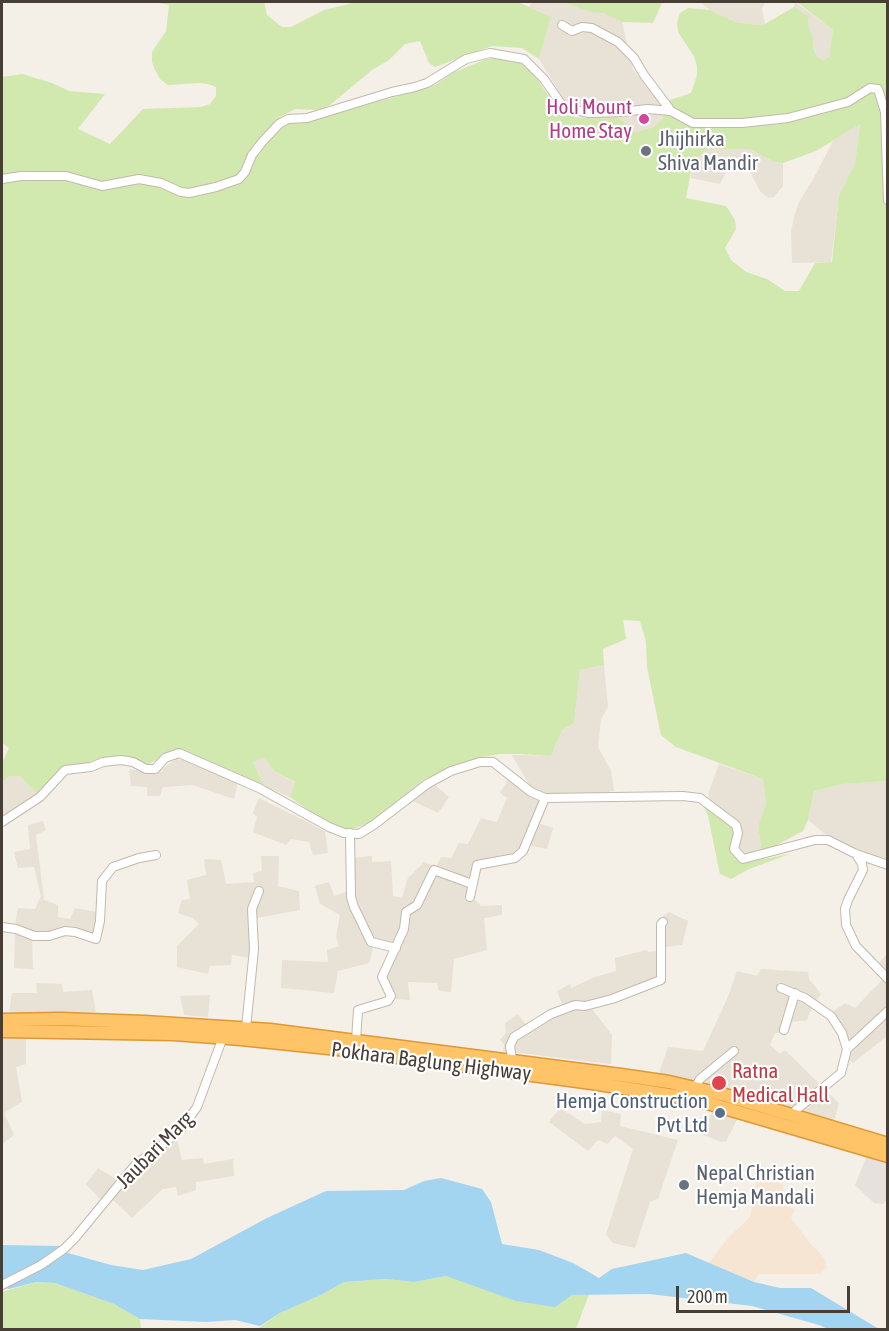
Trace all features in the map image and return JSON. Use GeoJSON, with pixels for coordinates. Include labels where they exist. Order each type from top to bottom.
{"type":"FeatureCollection","features":[{"type":"Feature","properties":{"kind":"highway","name":"Pokhara Baglung Highway"},"geometry":{"type":"LineString","coordinates":[[2,1020],[61,1019],[246,1028],[512,1059],[651,1079],[695,1088],[888,1144]]}},
{"type":"Feature","properties":{"kind":"highway","name":"Pokhara Baglung Highway"},"geometry":{"type":"LineString","coordinates":[[2,1032],[75,1031],[223,1037],[338,1049],[673,1095],[888,1156]]}},
{"type":"Feature","properties":{"kind":"street"},"geometry":{"type":"LineString","coordinates":[[562,25],[572,31],[582,27],[592,28],[618,42],[634,58],[671,111]]}},
{"type":"Feature","properties":{"kind":"street"},"geometry":{"type":"LineString","coordinates":[[2,179],[21,176],[66,176],[102,186],[140,179],[161,183],[189,193],[216,188],[239,179],[263,141],[288,118],[307,118],[416,87],[427,83],[466,59],[490,53],[524,59],[544,79],[564,108],[590,113],[648,109],[671,111],[693,123],[742,123],[801,115],[848,102],[870,88],[878,89],[885,112],[888,200]]}},
{"type":"Feature","properties":{"kind":"street"},"geometry":{"type":"LineString","coordinates":[[2,822],[40,797],[65,770],[121,760],[133,762],[146,770],[155,769],[165,758],[179,753],[259,788],[330,827],[359,834],[427,784],[451,771],[480,762],[493,762],[531,792],[545,798],[683,796],[700,798],[736,825],[738,833],[734,849],[743,860],[815,840],[828,840],[856,854],[888,865]]}},
{"type":"Feature","properties":{"kind":"street"},"geometry":{"type":"LineString","coordinates":[[470,897],[477,866],[515,858],[523,850],[545,798]]}},
{"type":"Feature","properties":{"kind":"street"},"geometry":{"type":"LineString","coordinates":[[350,833],[351,897],[354,908],[371,942],[396,948]]}},
{"type":"Feature","properties":{"kind":"street"},"geometry":{"type":"LineString","coordinates":[[856,854],[863,870],[845,909],[846,925],[856,946],[888,979]]}},
{"type":"Feature","properties":{"kind":"street"},"geometry":{"type":"LineString","coordinates":[[2,927],[16,929],[34,936],[50,936],[65,931],[96,939],[100,921],[102,881],[113,867],[156,855]]}},
{"type":"Feature","properties":{"kind":"street"},"geometry":{"type":"LineString","coordinates":[[356,1040],[358,1010],[388,1001],[391,996],[382,977],[404,929],[406,912],[417,905],[434,870],[472,884]]}},
{"type":"Feature","properties":{"kind":"street"},"geometry":{"type":"LineString","coordinates":[[246,1028],[254,949],[252,909],[260,891]]}},
{"type":"Feature","properties":{"kind":"street"},"geometry":{"type":"LineString","coordinates":[[512,1059],[510,1046],[514,1037],[551,1014],[575,1005],[585,1006],[612,999],[661,980],[661,924],[663,922]]}},
{"type":"Feature","properties":{"kind":"street"},"geometry":{"type":"LineString","coordinates":[[781,988],[805,998],[831,1016],[842,1033],[847,1048]]}},
{"type":"Feature","properties":{"kind":"street"},"geometry":{"type":"LineString","coordinates":[[784,1030],[795,993]]}},
{"type":"Feature","properties":{"kind":"street"},"geometry":{"type":"LineString","coordinates":[[793,1115],[841,1073],[847,1048],[888,1011]]}},
{"type":"Feature","properties":{"kind":"street","name":"Jaubari Marg"},"geometry":{"type":"LineString","coordinates":[[2,1285],[41,1265],[64,1249],[136,1164],[182,1128],[197,1107],[223,1037]]}},
{"type":"Feature","properties":{"kind":"street"},"geometry":{"type":"LineString","coordinates":[[695,1088],[700,1079],[734,1051]]}},
{"type":"Feature","properties":{"kind":"shaded area"},"geometry":{"type":"Polygon","coordinates":[[[532,2],[563,2],[590,12],[604,12],[622,22],[633,70],[661,103],[663,118],[654,127],[635,132],[617,116],[581,118],[568,106],[539,59],[551,17],[529,7],[532,2]]]}},
{"type":"Feature","properties":{"kind":"shaded area"},"geometry":{"type":"Polygon","coordinates":[[[700,2],[765,2],[762,9],[765,24],[736,22],[710,10],[700,2]]]}},
{"type":"Feature","properties":{"kind":"shaded area"},"geometry":{"type":"Polygon","coordinates":[[[795,2],[833,30],[829,57],[823,60],[817,57],[808,26],[808,16],[794,7],[795,2]]]}},
{"type":"Feature","properties":{"kind":"shaded area"},"geometry":{"type":"Polygon","coordinates":[[[860,123],[855,164],[839,195],[831,262],[792,263],[791,232],[799,202],[833,141],[860,123]]]}},
{"type":"Feature","properties":{"kind":"shaded area"},"geometry":{"type":"Polygon","coordinates":[[[708,149],[750,149],[774,162],[783,163],[783,186],[774,197],[768,198],[760,191],[750,172],[741,168],[726,172],[720,184],[691,178],[693,160],[708,149]]]}},
{"type":"Feature","properties":{"kind":"shaded area"},"geometry":{"type":"Polygon","coordinates":[[[604,665],[608,707],[601,719],[598,747],[611,771],[614,791],[580,795],[545,795],[532,789],[512,755],[551,756],[562,730],[574,723],[580,670],[604,665]]]}},
{"type":"Feature","properties":{"kind":"shaded area"},"geometry":{"type":"Polygon","coordinates":[[[264,756],[274,771],[295,783],[290,797],[264,786],[253,762],[264,756]]]}},
{"type":"Feature","properties":{"kind":"shaded area"},"geometry":{"type":"Polygon","coordinates":[[[176,759],[188,761],[238,782],[234,799],[193,785],[163,787],[160,796],[147,796],[147,787],[131,786],[129,769],[158,772],[176,759]]]}},
{"type":"Feature","properties":{"kind":"shaded area"},"geometry":{"type":"Polygon","coordinates":[[[719,764],[763,779],[766,804],[758,826],[762,853],[743,857],[738,844],[741,830],[738,822],[711,802],[708,794],[719,764]]]}},
{"type":"Feature","properties":{"kind":"shaded area"},"geometry":{"type":"Polygon","coordinates":[[[10,776],[20,776],[38,795],[2,816],[2,782],[10,776]]]}},
{"type":"Feature","properties":{"kind":"shaded area"},"geometry":{"type":"Polygon","coordinates":[[[509,778],[537,800],[545,803],[538,823],[553,828],[547,849],[528,845],[513,861],[479,869],[471,896],[481,906],[502,905],[502,915],[484,918],[487,950],[454,959],[451,992],[439,991],[437,983],[408,982],[410,1000],[396,999],[386,977],[398,947],[379,943],[371,938],[353,899],[353,858],[372,856],[372,862],[391,861],[393,896],[402,898],[408,878],[424,862],[436,867],[441,857],[451,858],[459,843],[468,844],[481,818],[497,822],[507,798],[500,793],[509,778]]]}},
{"type":"Feature","properties":{"kind":"shaded area"},"geometry":{"type":"Polygon","coordinates":[[[887,781],[887,861],[848,846],[825,834],[808,820],[814,791],[843,784],[887,781]]]}},
{"type":"Feature","properties":{"kind":"shaded area"},"geometry":{"type":"Polygon","coordinates":[[[433,783],[449,797],[438,813],[413,801],[433,783]]]}},
{"type":"Feature","properties":{"kind":"shaded area"},"geometry":{"type":"Polygon","coordinates":[[[259,798],[325,831],[328,853],[313,855],[309,842],[291,839],[286,845],[253,832],[257,817],[253,813],[259,798]]]}},
{"type":"Feature","properties":{"kind":"shaded area"},"geometry":{"type":"Polygon","coordinates":[[[43,821],[46,830],[36,835],[44,900],[58,905],[58,917],[70,919],[75,908],[97,912],[105,916],[100,936],[48,934],[27,931],[15,925],[18,908],[35,909],[41,896],[34,867],[18,868],[14,852],[30,849],[28,825],[43,821]]]}},
{"type":"Feature","properties":{"kind":"shaded area"},"geometry":{"type":"Polygon","coordinates":[[[261,856],[279,856],[278,886],[299,891],[300,910],[257,918],[257,959],[232,955],[231,965],[210,966],[208,974],[177,967],[177,946],[199,924],[193,918],[178,913],[182,900],[190,899],[187,880],[206,875],[204,859],[221,860],[226,884],[254,882],[253,873],[262,871],[261,856]]]}},
{"type":"Feature","properties":{"kind":"shaded area"},"geometry":{"type":"Polygon","coordinates":[[[329,882],[334,896],[349,891],[352,914],[373,949],[369,963],[338,971],[334,993],[281,988],[282,960],[328,962],[327,950],[339,946],[336,937],[340,915],[320,904],[315,886],[329,882]]]}},
{"type":"Feature","properties":{"kind":"shaded area"},"geometry":{"type":"Polygon","coordinates":[[[669,912],[688,921],[682,945],[666,947],[665,981],[658,986],[592,1009],[612,1035],[611,1064],[503,1051],[504,1044],[500,1040],[506,1033],[505,1023],[518,1014],[526,1025],[563,1006],[557,991],[570,984],[571,988],[595,977],[616,971],[615,958],[646,950],[657,951],[657,920],[669,912]]]}},
{"type":"Feature","properties":{"kind":"shaded area"},"geometry":{"type":"Polygon","coordinates":[[[15,932],[32,938],[33,969],[14,968],[15,932]]]}},
{"type":"Feature","properties":{"kind":"shaded area"},"geometry":{"type":"Polygon","coordinates":[[[887,954],[887,975],[877,965],[887,954]]]}},
{"type":"Feature","properties":{"kind":"shaded area"},"geometry":{"type":"Polygon","coordinates":[[[761,969],[808,972],[809,979],[821,994],[813,1005],[807,1020],[792,1022],[788,1033],[775,1033],[770,1045],[780,1054],[785,1050],[839,1103],[834,1121],[739,1092],[659,1073],[668,1047],[703,1051],[737,971],[757,976],[761,969]]]}},
{"type":"Feature","properties":{"kind":"shaded area"},"geometry":{"type":"Polygon","coordinates":[[[887,975],[887,1036],[853,1063],[847,1059],[831,1013],[845,1003],[855,1008],[887,975]]]}},
{"type":"Feature","properties":{"kind":"shaded area"},"geometry":{"type":"Polygon","coordinates":[[[36,983],[62,984],[63,992],[92,990],[96,1012],[9,1013],[12,993],[37,993],[36,983]]]}},
{"type":"Feature","properties":{"kind":"shaded area"},"geometry":{"type":"Polygon","coordinates":[[[210,995],[208,1017],[184,1015],[180,996],[210,995]]]}},
{"type":"Feature","properties":{"kind":"shaded area"},"geometry":{"type":"Polygon","coordinates":[[[2,1036],[26,1037],[26,1064],[16,1067],[22,1102],[4,1113],[14,1135],[2,1144],[2,1036]]]}},
{"type":"Feature","properties":{"kind":"shaded area"},"geometry":{"type":"Polygon","coordinates":[[[560,1108],[585,1124],[601,1122],[602,1110],[621,1114],[620,1126],[678,1140],[658,1199],[650,1202],[635,1248],[613,1243],[606,1234],[633,1149],[615,1136],[607,1144],[598,1140],[588,1151],[549,1122],[560,1108]]]}},
{"type":"Feature","properties":{"kind":"shaded area"},"geometry":{"type":"Polygon","coordinates":[[[714,1109],[739,1116],[726,1141],[721,1142],[701,1134],[714,1109]]]}},
{"type":"Feature","properties":{"kind":"shaded area"},"geometry":{"type":"Polygon","coordinates":[[[177,1139],[182,1160],[203,1158],[204,1164],[233,1159],[234,1176],[196,1182],[196,1190],[178,1196],[176,1187],[163,1189],[132,1218],[112,1199],[137,1166],[177,1139]]]}},
{"type":"Feature","properties":{"kind":"shaded area"},"geometry":{"type":"Polygon","coordinates":[[[867,1155],[887,1162],[887,1199],[883,1204],[874,1203],[855,1185],[867,1155]]]}},
{"type":"Feature","properties":{"kind":"shaded area"},"geometry":{"type":"Polygon","coordinates":[[[98,1168],[117,1180],[101,1200],[86,1184],[98,1168]]]}},
{"type":"Feature","properties":{"kind":"shaded area"},"geometry":{"type":"Polygon","coordinates":[[[757,1178],[774,1180],[784,1185],[779,1200],[795,1210],[791,1218],[825,1259],[827,1267],[820,1274],[759,1274],[754,1282],[708,1264],[729,1237],[750,1217],[757,1178]]]}},
{"type":"Feature","properties":{"kind":"green space"},"geometry":{"type":"Polygon","coordinates":[[[154,2],[264,2],[267,15],[282,27],[291,27],[324,10],[357,2],[518,2],[551,17],[539,59],[522,48],[492,46],[435,67],[429,63],[420,41],[405,44],[389,60],[372,70],[330,105],[318,110],[295,109],[280,117],[259,140],[252,151],[253,158],[283,127],[294,120],[313,120],[435,85],[453,73],[486,59],[502,59],[523,64],[537,79],[561,114],[581,118],[617,116],[635,132],[654,127],[663,118],[661,103],[691,93],[697,75],[697,66],[694,56],[678,32],[677,23],[680,13],[688,8],[710,10],[736,22],[756,25],[765,24],[794,7],[808,16],[814,49],[817,57],[823,60],[829,57],[833,30],[797,2],[887,2],[887,781],[843,784],[814,791],[808,820],[803,831],[762,853],[758,826],[766,804],[763,779],[676,747],[661,735],[647,667],[646,642],[640,621],[623,620],[626,639],[603,649],[604,665],[580,670],[574,723],[562,730],[551,756],[500,754],[477,758],[426,778],[369,823],[350,830],[336,826],[314,814],[290,797],[295,782],[274,771],[264,757],[253,762],[264,786],[211,765],[181,749],[169,752],[148,765],[129,757],[112,757],[74,766],[38,795],[20,776],[10,776],[2,782],[2,763],[9,748],[2,743],[2,77],[22,74],[69,91],[105,94],[78,129],[110,144],[143,109],[201,107],[210,104],[216,96],[216,87],[198,83],[168,85],[160,79],[155,70],[152,52],[166,31],[169,5],[154,2]],[[860,124],[816,151],[783,163],[774,162],[750,149],[708,149],[693,160],[686,198],[726,206],[735,220],[736,229],[725,248],[731,260],[746,272],[767,279],[785,291],[799,291],[815,263],[832,262],[839,195],[855,164],[860,124]]]}},
{"type":"Feature","properties":{"kind":"green space"},"geometry":{"type":"Polygon","coordinates":[[[563,2],[665,2],[662,3],[653,23],[622,22],[604,13],[590,12],[563,2]]]}},
{"type":"Feature","properties":{"kind":"green space"},"geometry":{"type":"Polygon","coordinates":[[[703,804],[733,828],[740,860],[747,862],[790,854],[749,869],[731,879],[720,874],[708,816],[703,804]]]}},
{"type":"Feature","properties":{"kind":"green space"},"geometry":{"type":"Polygon","coordinates":[[[446,1276],[572,1295],[589,1294],[576,1329],[256,1330],[280,1313],[344,1282],[386,1279],[414,1282],[446,1276]]]}},
{"type":"Feature","properties":{"kind":"green space"},"geometry":{"type":"Polygon","coordinates":[[[36,1282],[55,1283],[114,1304],[140,1319],[141,1329],[2,1330],[2,1292],[36,1282]]]}},
{"type":"Feature","properties":{"kind":"water"},"geometry":{"type":"Polygon","coordinates":[[[441,1178],[482,1189],[491,1202],[502,1244],[539,1250],[573,1263],[599,1278],[612,1269],[686,1253],[754,1282],[780,1288],[811,1288],[879,1329],[828,1329],[752,1306],[649,1294],[572,1295],[555,1307],[516,1301],[446,1276],[414,1282],[386,1279],[344,1282],[280,1313],[260,1326],[235,1320],[206,1322],[140,1319],[114,1304],[55,1283],[36,1282],[9,1289],[2,1287],[2,1245],[61,1246],[68,1253],[111,1265],[143,1270],[191,1259],[267,1218],[326,1191],[404,1190],[424,1181],[441,1178]]]}},
{"type":"Feature","properties":{"kind":"place","name":"Holi Mount Home Stay"},"geometry":{"type":"Point","coordinates":[644,119]}},
{"type":"Feature","properties":{"kind":"place","name":"Jhijhirka Shiva Mandir"},"geometry":{"type":"Point","coordinates":[646,151]}},
{"type":"Feature","properties":{"kind":"place","name":"Ratna Medical Hall"},"geometry":{"type":"Point","coordinates":[719,1083]}},
{"type":"Feature","properties":{"kind":"place","name":"Hemja Construction Pvt Ltd"},"geometry":{"type":"Point","coordinates":[720,1113]}},
{"type":"Feature","properties":{"kind":"place","name":"Nepal Christian Hemja Mandali"},"geometry":{"type":"Point","coordinates":[684,1185]}}]}
